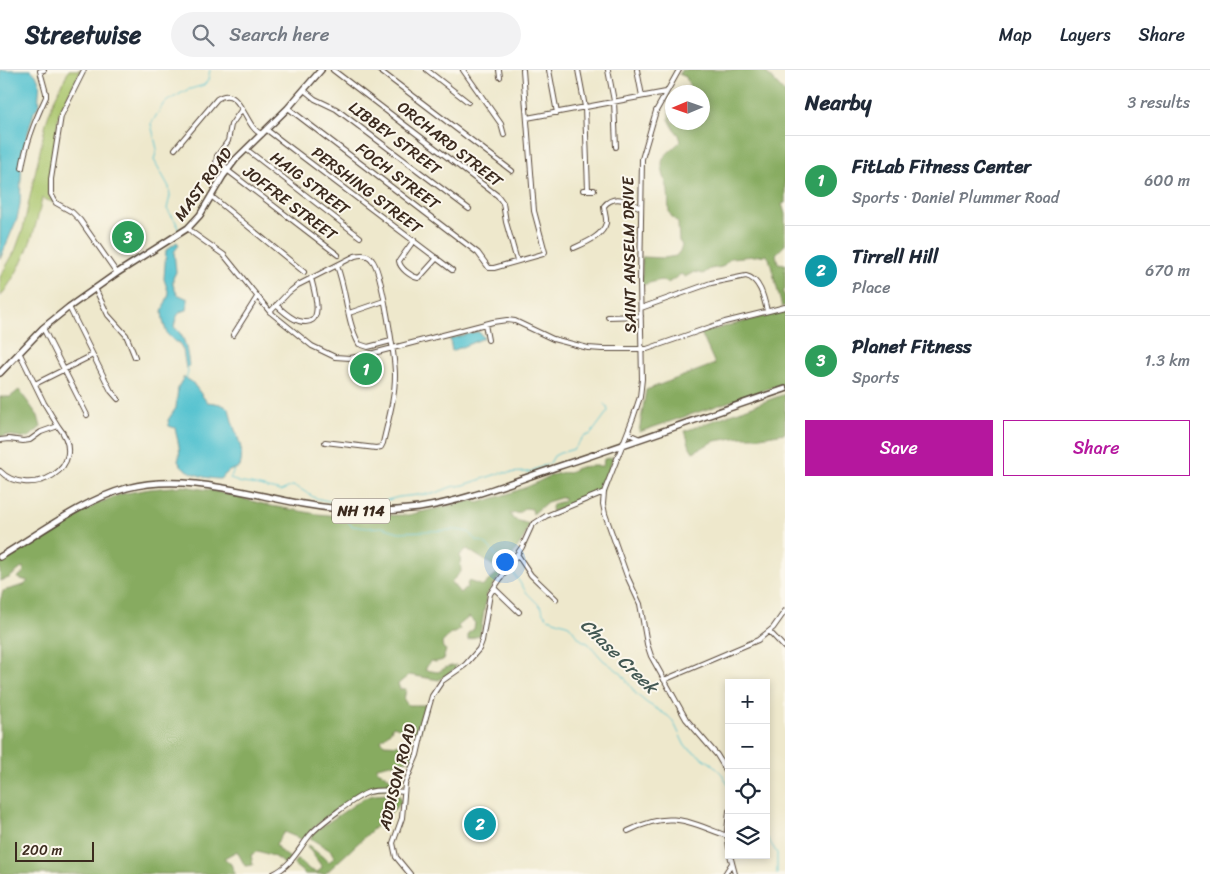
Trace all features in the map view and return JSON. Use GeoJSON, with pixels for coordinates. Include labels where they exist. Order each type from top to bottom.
{"type":"FeatureCollection","features":[{"type":"Feature","properties":{"kind":"main road","name":"MAST ROAD"},"geometry":{"type":"LineString","coordinates":[[0,373],[43,328],[69,307],[117,273],[188,228],[200,215],[227,170],[288,108],[322,70]]}},
{"type":"Feature","properties":{"kind":"main road","name":"NH 114"},"geometry":{"type":"LineString","coordinates":[[0,557],[96,500],[119,491],[162,483],[192,484],[326,508],[367,511],[406,509],[443,504],[785,389]]}},
{"type":"Feature","properties":{"kind":"street"},"geometry":{"type":"LineString","coordinates":[[22,168],[33,125],[46,95],[41,70]]}},
{"type":"Feature","properties":{"kind":"street"},"geometry":{"type":"LineString","coordinates":[[84,70],[61,116],[51,179],[51,194],[56,203],[72,212],[80,220],[117,273]]}},
{"type":"Feature","properties":{"kind":"street","name":"ORCHARD STREET"},"geometry":{"type":"LineString","coordinates":[[333,70],[498,196],[503,203],[506,222],[517,261]]}},
{"type":"Feature","properties":{"kind":"street"},"geometry":{"type":"LineString","coordinates":[[379,70],[512,171]]}},
{"type":"Feature","properties":{"kind":"street"},"geometry":{"type":"LineString","coordinates":[[427,70],[468,102]]}},
{"type":"Feature","properties":{"kind":"street"},"geometry":{"type":"LineString","coordinates":[[463,70],[501,124],[504,135]]}},
{"type":"Feature","properties":{"kind":"street"},"geometry":{"type":"LineString","coordinates":[[499,70],[500,77]]}},
{"type":"Feature","properties":{"kind":"street"},"geometry":{"type":"LineString","coordinates":[[517,261],[543,254],[545,250],[534,211],[524,70]]}},
{"type":"Feature","properties":{"kind":"street"},"geometry":{"type":"LineString","coordinates":[[549,70],[557,113]]}},
{"type":"Feature","properties":{"kind":"street"},"geometry":{"type":"LineString","coordinates":[[578,70],[586,107],[588,190]]}},
{"type":"Feature","properties":{"kind":"street"},"geometry":{"type":"LineString","coordinates":[[608,70],[614,102],[616,147]]}},
{"type":"Feature","properties":{"kind":"street"},"geometry":{"type":"LineString","coordinates":[[637,70],[642,96]]}},
{"type":"Feature","properties":{"kind":"street","name":"SAINT ANSELM DRIVE"},"geometry":{"type":"LineString","coordinates":[[670,85],[679,70]]}},
{"type":"Feature","properties":{"kind":"street","name":"LIBBEY STREET"},"geometry":{"type":"LineString","coordinates":[[304,90],[315,99],[336,109],[469,208]]}},
{"type":"Feature","properties":{"kind":"street"},"geometry":{"type":"LineString","coordinates":[[526,118],[665,92]]}},
{"type":"Feature","properties":{"kind":"street","name":"SAINT ANSELM DRIVE"},"geometry":{"type":"LineString","coordinates":[[604,492],[629,429],[640,394],[643,349],[641,316],[641,169],[643,152],[653,117],[665,94]]}},
{"type":"Feature","properties":{"kind":"street"},"geometry":{"type":"LineString","coordinates":[[175,149],[219,97],[224,95],[231,97],[242,109],[230,125],[228,141],[217,156],[216,164],[223,170],[227,170]]}},
{"type":"Feature","properties":{"kind":"street","name":"FOCH STREET"},"geometry":{"type":"LineString","coordinates":[[288,108],[478,253],[489,268],[517,261]]}},
{"type":"Feature","properties":{"kind":"street","name":"PERSHING STREET"},"geometry":{"type":"LineString","coordinates":[[242,109],[256,131],[265,132],[414,240],[452,270]]}},
{"type":"Feature","properties":{"kind":"street","name":"HAIG STREET"},"geometry":{"type":"LineString","coordinates":[[246,149],[360,237]]}},
{"type":"Feature","properties":{"kind":"street"},"geometry":{"type":"LineString","coordinates":[[217,159],[227,170]]}},
{"type":"Feature","properties":{"kind":"street","name":"JOFFRE STREET"},"geometry":{"type":"LineString","coordinates":[[227,170],[338,255]]}},
{"type":"Feature","properties":{"kind":"street"},"geometry":{"type":"LineString","coordinates":[[583,190],[594,190]]}},
{"type":"Feature","properties":{"kind":"street"},"geometry":{"type":"LineString","coordinates":[[211,196],[304,272]]}},
{"type":"Feature","properties":{"kind":"street"},"geometry":{"type":"LineString","coordinates":[[574,248],[588,241],[602,230],[606,222],[604,206],[607,203],[624,199],[641,208]]}},
{"type":"Feature","properties":{"kind":"street"},"geometry":{"type":"LineString","coordinates":[[188,228],[224,255],[270,312],[312,346],[335,357],[356,357],[485,324],[510,320],[553,339],[578,346],[602,349],[643,349],[652,348],[713,326],[785,307]]}},
{"type":"Feature","properties":{"kind":"street"},"geometry":{"type":"LineString","coordinates":[[414,240],[399,263],[413,277],[420,277],[437,258]]}},
{"type":"Feature","properties":{"kind":"street"},"geometry":{"type":"LineString","coordinates":[[270,312],[293,288],[358,255],[370,257],[377,268],[391,341],[395,375],[382,446],[376,448],[325,442]]}},
{"type":"Feature","properties":{"kind":"street"},"geometry":{"type":"LineString","coordinates":[[337,266],[344,287],[353,330],[360,346],[368,347],[391,341]]}},
{"type":"Feature","properties":{"kind":"street"},"geometry":{"type":"LineString","coordinates":[[641,308],[711,283],[746,276],[751,277],[757,283],[767,312]]}},
{"type":"Feature","properties":{"kind":"street"},"geometry":{"type":"LineString","coordinates":[[276,305],[298,321],[307,322],[312,320],[316,315],[317,309],[310,278]]}},
{"type":"Feature","properties":{"kind":"street"},"geometry":{"type":"LineString","coordinates":[[95,288],[108,315],[126,335],[135,357]]}},
{"type":"Feature","properties":{"kind":"street"},"geometry":{"type":"LineString","coordinates":[[233,335],[257,297]]}},
{"type":"Feature","properties":{"kind":"street"},"geometry":{"type":"LineString","coordinates":[[349,313],[384,301]]}},
{"type":"Feature","properties":{"kind":"street"},"geometry":{"type":"LineString","coordinates":[[69,307],[114,396],[118,399]]}},
{"type":"Feature","properties":{"kind":"street"},"geometry":{"type":"LineString","coordinates":[[608,317],[641,316]]}},
{"type":"Feature","properties":{"kind":"street"},"geometry":{"type":"LineString","coordinates":[[485,324],[488,340]]}},
{"type":"Feature","properties":{"kind":"street"},"geometry":{"type":"LineString","coordinates":[[43,328],[87,415]]}},
{"type":"Feature","properties":{"kind":"street"},"geometry":{"type":"LineString","coordinates":[[0,471],[9,479],[20,482],[42,480],[53,476],[63,466],[69,449],[68,440],[58,426],[19,352]]}},
{"type":"Feature","properties":{"kind":"street"},"geometry":{"type":"LineString","coordinates":[[35,384],[93,355]]}},
{"type":"Feature","properties":{"kind":"street"},"geometry":{"type":"LineString","coordinates":[[0,440],[9,439],[23,442],[30,440],[41,432],[58,426]]}},
{"type":"Feature","properties":{"kind":"street"},"geometry":{"type":"LineString","coordinates":[[629,429],[631,435],[640,439]]}},
{"type":"Feature","properties":{"kind":"street"},"geometry":{"type":"LineString","coordinates":[[604,492],[603,504],[606,518],[642,609],[649,652],[691,726],[717,755],[725,769]]}},
{"type":"Feature","properties":{"kind":"street","name":"ADDISON ROAD"},"geometry":{"type":"LineString","coordinates":[[410,874],[398,860],[393,848],[394,839],[402,818],[407,777],[417,756],[430,700],[442,681],[470,661],[480,646],[487,605],[494,588],[517,554],[532,525],[536,521],[604,492]]}},
{"type":"Feature","properties":{"kind":"street"},"geometry":{"type":"LineString","coordinates":[[517,554],[531,575],[556,599]]}},
{"type":"Feature","properties":{"kind":"street"},"geometry":{"type":"LineString","coordinates":[[494,588],[519,612]]}},
{"type":"Feature","properties":{"kind":"street"},"geometry":{"type":"LineString","coordinates":[[664,680],[750,645],[770,632],[785,611]]}},
{"type":"Feature","properties":{"kind":"street"},"geometry":{"type":"LineString","coordinates":[[770,632],[785,648]]}},
{"type":"Feature","properties":{"kind":"street"},"geometry":{"type":"LineString","coordinates":[[273,874],[283,869],[290,862],[316,828],[362,796],[377,791],[404,792]]}},
{"type":"Feature","properties":{"kind":"street"},"geometry":{"type":"LineString","coordinates":[[628,831],[654,820],[670,818],[725,835]]}},
{"type":"Feature","properties":{"kind":"street"},"geometry":{"type":"LineString","coordinates":[[731,859],[735,874]]}},
{"type":"Feature","properties":{"kind":"street"},"geometry":{"type":"LineString","coordinates":[[725,874],[732,863]]}},
{"type":"Feature","properties":{"kind":"green space"},"geometry":{"type":"Polygon","coordinates":[[[69,70],[81,70],[59,113],[48,186],[49,196],[54,203],[42,198],[32,238],[22,262],[0,297],[0,277],[15,251],[23,229],[46,123],[54,100],[69,70]]]}},
{"type":"Feature","properties":{"kind":"green space"},"geometry":{"type":"Polygon","coordinates":[[[682,70],[764,70],[785,93],[785,203],[782,204],[785,214],[785,245],[776,254],[778,263],[785,264],[785,290],[783,292],[785,306],[782,307],[769,258],[766,255],[731,258],[722,267],[710,269],[703,274],[694,272],[685,277],[681,274],[668,283],[661,280],[642,285],[642,257],[664,258],[676,256],[682,245],[679,241],[678,223],[669,211],[668,191],[662,165],[664,157],[681,141],[675,130],[710,130],[710,85],[689,85],[686,77],[679,74],[682,70]]]}},
{"type":"Feature","properties":{"kind":"green space"},"geometry":{"type":"Polygon","coordinates":[[[785,311],[785,383],[639,432],[646,390],[715,364],[701,333],[785,311]]]}},
{"type":"Feature","properties":{"kind":"green space"},"geometry":{"type":"Polygon","coordinates":[[[19,390],[38,416],[41,427],[28,438],[6,435],[0,437],[0,397],[10,397],[19,390]]]}},
{"type":"Feature","properties":{"kind":"green space"},"geometry":{"type":"Polygon","coordinates":[[[785,394],[785,433],[715,441],[693,452],[690,447],[685,431],[785,394]]]}},
{"type":"Feature","properties":{"kind":"green space"},"geometry":{"type":"Polygon","coordinates":[[[613,457],[602,491],[551,512],[553,504],[564,501],[564,497],[547,502],[533,514],[532,509],[525,508],[519,513],[510,514],[513,519],[529,524],[524,537],[503,570],[500,570],[467,549],[460,555],[461,572],[451,582],[460,593],[467,587],[468,581],[483,586],[496,574],[500,576],[487,594],[480,635],[468,640],[468,633],[474,629],[475,623],[469,617],[458,626],[460,630],[451,633],[442,643],[443,648],[446,650],[443,660],[430,661],[425,670],[438,672],[456,665],[455,669],[439,680],[409,675],[398,684],[400,689],[406,689],[404,700],[408,705],[427,705],[420,732],[413,732],[393,726],[390,732],[381,740],[384,744],[405,745],[407,750],[415,751],[413,759],[377,767],[377,770],[401,785],[402,789],[371,790],[354,797],[315,826],[303,840],[284,832],[276,844],[279,850],[290,858],[285,864],[273,856],[258,851],[251,855],[253,865],[245,866],[237,851],[224,858],[231,864],[235,874],[0,874],[0,601],[3,591],[24,585],[28,581],[17,578],[24,572],[23,567],[9,578],[0,581],[0,562],[97,504],[121,494],[150,489],[183,486],[214,491],[271,506],[317,514],[341,516],[408,515],[474,500],[478,503],[529,486],[552,475],[569,473],[572,470],[585,467],[603,466],[604,459],[613,457]]]}},
{"type":"Feature","properties":{"kind":"green space"},"geometry":{"type":"Polygon","coordinates":[[[388,794],[400,796],[401,803],[325,874],[305,874],[293,864],[297,859],[310,870],[318,872],[322,867],[308,845],[329,862],[334,857],[331,851],[310,838],[317,830],[364,798],[388,794]]]}},
{"type":"Feature","properties":{"kind":"water"},"geometry":{"type":"Polygon","coordinates":[[[0,70],[31,70],[38,78],[40,86],[39,105],[34,112],[22,153],[20,204],[17,219],[0,259],[0,70]]]}},
{"type":"Feature","properties":{"kind":"water"},"geometry":{"type":"Polygon","coordinates":[[[177,242],[179,245],[174,252],[176,272],[173,278],[173,285],[177,294],[188,299],[187,310],[179,313],[174,327],[181,335],[188,355],[189,366],[186,368],[183,350],[179,342],[175,342],[167,334],[162,311],[169,294],[164,279],[166,250],[177,242]]]}},
{"type":"Feature","properties":{"kind":"water"},"geometry":{"type":"Polygon","coordinates":[[[479,332],[484,338],[452,351],[450,339],[479,332]]]}},
{"type":"Feature","properties":{"kind":"water"},"geometry":{"type":"Polygon","coordinates":[[[184,377],[192,382],[207,402],[217,403],[228,408],[230,411],[242,454],[240,467],[229,471],[220,479],[209,478],[190,472],[178,461],[179,449],[175,428],[169,426],[168,420],[176,408],[178,387],[184,377]]]}},
{"type":"Feature","properties":{"kind":"waterway"},"geometry":{"type":"LineString","coordinates":[[178,229],[176,222],[167,209],[170,196],[169,187],[154,160],[157,149],[151,124],[164,103],[187,90],[204,85],[208,80],[210,70]]}},
{"type":"Feature","properties":{"kind":"waterway"},"geometry":{"type":"LineString","coordinates":[[186,379],[187,366]]}},
{"type":"Feature","properties":{"kind":"waterway"},"geometry":{"type":"LineString","coordinates":[[234,470],[230,479],[242,483],[281,491],[292,486],[315,498],[364,506],[399,497],[436,493],[500,473],[529,472],[550,463],[554,456],[574,449],[583,437],[591,434],[608,411],[604,404]]}},
{"type":"Feature","properties":{"kind":"waterway","name":"Chase Creek"},"geometry":{"type":"LineString","coordinates":[[345,515],[352,526],[382,527],[399,532],[456,530],[469,532],[474,539],[489,546],[500,560],[507,564]]}},
{"type":"Feature","properties":{"kind":"waterway","name":"Chase Creek"},"geometry":{"type":"LineString","coordinates":[[510,568],[527,593],[542,608],[543,613],[548,618],[569,625],[580,639],[589,644],[603,660],[621,673],[636,694],[668,716],[673,721],[685,746],[712,764],[725,779]]}},
{"type":"Feature","properties":{"kind":"waterway","name":"Chase Creek"},"geometry":{"type":"LineString","coordinates":[[770,842],[777,853],[777,874]]}},
{"type":"Feature","properties":{"kind":"place","name":"Planet Fitness"},"geometry":{"type":"Point","coordinates":[128,237]}},
{"type":"Feature","properties":{"kind":"place","name":"FitLab Fitness Center"},"geometry":{"type":"Point","coordinates":[366,369]}},
{"type":"Feature","properties":{"kind":"place","name":"Tirrell Hill"},"geometry":{"type":"Point","coordinates":[480,824]}}]}
